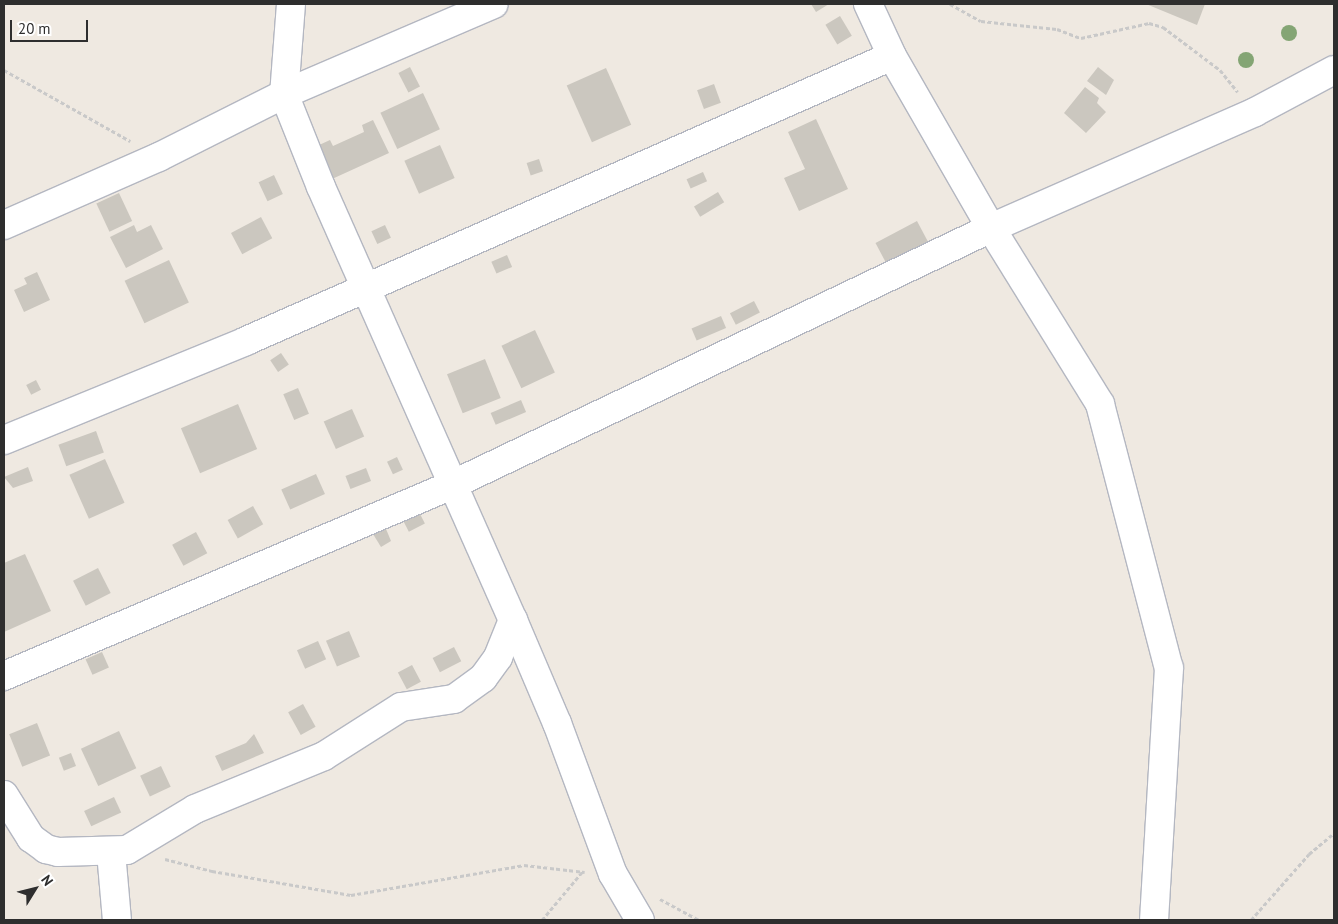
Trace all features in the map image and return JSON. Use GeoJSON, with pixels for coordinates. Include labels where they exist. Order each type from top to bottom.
{"type":"FeatureCollection","features":[{"type":"Feature","properties":{"kind":"street"},"geometry":{"type":"LineString","coordinates":[[291,4],[284,94],[366,288],[456,484],[557,723],[613,874],[640,920]]}},
{"type":"Feature","properties":{"kind":"street"},"geometry":{"type":"LineString","coordinates":[[4,225],[159,157],[284,94],[494,4]]}},
{"type":"Feature","properties":{"kind":"street"},"geometry":{"type":"LineString","coordinates":[[868,4],[892,56],[991,228],[1100,404],[1169,668],[1154,920]]}},
{"type":"Feature","properties":{"kind":"street"},"geometry":{"type":"LineString","coordinates":[[4,440],[366,288],[892,56]]}},
{"type":"Feature","properties":{"kind":"street"},"geometry":{"type":"LineString","coordinates":[[4,676],[456,484],[991,228],[1255,112],[1334,70]]}},
{"type":"Feature","properties":{"kind":"street"},"geometry":{"type":"LineString","coordinates":[[4,795],[31,838],[46,849],[58,852],[119,851],[195,809],[324,756],[401,707],[454,699],[483,678],[498,657],[513,620]]}},
{"type":"Feature","properties":{"kind":"street"},"geometry":{"type":"LineString","coordinates":[[116,920],[119,851]]}},
{"type":"Feature","properties":{"kind":"path"},"geometry":{"type":"LineString","coordinates":[[950,4],[981,21],[1058,30],[1081,38],[1149,22],[1163,28],[1220,70],[1255,112]]}},
{"type":"Feature","properties":{"kind":"path"},"geometry":{"type":"LineString","coordinates":[[4,70],[159,157]]}},
{"type":"Feature","properties":{"kind":"path"},"geometry":{"type":"LineString","coordinates":[[1251,920],[1309,854],[1334,833]]}},
{"type":"Feature","properties":{"kind":"path"},"geometry":{"type":"LineString","coordinates":[[119,851],[212,871],[351,895],[524,865],[613,874]]}},
{"type":"Feature","properties":{"kind":"path"},"geometry":{"type":"LineString","coordinates":[[542,920],[583,871]]}},
{"type":"Feature","properties":{"kind":"path"},"geometry":{"type":"LineString","coordinates":[[651,894],[699,920]]}},
{"type":"Feature","properties":{"kind":"building"},"geometry":{"type":"Polygon","coordinates":[[[811,4],[829,4],[816,12],[811,4]]]}},
{"type":"Feature","properties":{"kind":"building"},"geometry":{"type":"Polygon","coordinates":[[[1146,4],[1205,4],[1197,25],[1146,4]]]}},
{"type":"Feature","properties":{"kind":"building"},"geometry":{"type":"Polygon","coordinates":[[[840,16],[852,36],[837,44],[825,25],[840,16]]]}},
{"type":"Feature","properties":{"kind":"building"},"geometry":{"type":"Polygon","coordinates":[[[410,67],[420,87],[408,93],[398,73],[410,67]]]}},
{"type":"Feature","properties":{"kind":"building"},"geometry":{"type":"Polygon","coordinates":[[[1098,67],[1114,80],[1106,95],[1087,81],[1098,67]]]}},
{"type":"Feature","properties":{"kind":"building"},"geometry":{"type":"Polygon","coordinates":[[[606,68],[631,125],[592,142],[567,85],[606,68]]]}},
{"type":"Feature","properties":{"kind":"building"},"geometry":{"type":"Polygon","coordinates":[[[714,84],[721,103],[704,109],[697,90],[714,84]]]}},
{"type":"Feature","properties":{"kind":"building"},"geometry":{"type":"Polygon","coordinates":[[[1085,87],[1099,98],[1097,103],[1106,112],[1086,133],[1064,113],[1085,87]]]}},
{"type":"Feature","properties":{"kind":"building"},"geometry":{"type":"Polygon","coordinates":[[[423,93],[440,129],[397,149],[380,113],[423,93]]]}},
{"type":"Feature","properties":{"kind":"building"},"geometry":{"type":"Polygon","coordinates":[[[816,119],[848,189],[799,211],[784,178],[805,169],[788,132],[816,119]]]}},
{"type":"Feature","properties":{"kind":"building"},"geometry":{"type":"Polygon","coordinates":[[[373,120],[389,153],[332,179],[317,146],[330,140],[333,146],[364,132],[362,125],[373,120]]]}},
{"type":"Feature","properties":{"kind":"building"},"geometry":{"type":"Polygon","coordinates":[[[440,145],[455,178],[419,194],[404,161],[440,145]]]}},
{"type":"Feature","properties":{"kind":"building"},"geometry":{"type":"Polygon","coordinates":[[[539,159],[543,171],[531,175],[527,163],[539,159]]]}},
{"type":"Feature","properties":{"kind":"building"},"geometry":{"type":"Polygon","coordinates":[[[703,172],[707,181],[691,188],[687,179],[703,172]]]}},
{"type":"Feature","properties":{"kind":"building"},"geometry":{"type":"Polygon","coordinates":[[[274,175],[283,194],[267,201],[259,182],[274,175]]]}},
{"type":"Feature","properties":{"kind":"building"},"geometry":{"type":"Polygon","coordinates":[[[718,192],[724,202],[700,217],[694,206],[718,192]]]}},
{"type":"Feature","properties":{"kind":"building"},"geometry":{"type":"Polygon","coordinates":[[[119,193],[132,221],[109,232],[96,204],[119,193]]]}},
{"type":"Feature","properties":{"kind":"building"},"geometry":{"type":"Polygon","coordinates":[[[261,217],[272,238],[242,254],[231,233],[261,217]]]}},
{"type":"Feature","properties":{"kind":"building"},"geometry":{"type":"Polygon","coordinates":[[[917,221],[928,242],[887,264],[876,243],[917,221]]]}},
{"type":"Feature","properties":{"kind":"building"},"geometry":{"type":"Polygon","coordinates":[[[134,225],[137,232],[151,225],[163,249],[126,268],[110,237],[134,225]]]}},
{"type":"Feature","properties":{"kind":"building"},"geometry":{"type":"Polygon","coordinates":[[[385,225],[391,238],[377,244],[371,231],[385,225]]]}},
{"type":"Feature","properties":{"kind":"building"},"geometry":{"type":"Polygon","coordinates":[[[507,255],[512,267],[496,274],[491,262],[507,255]]]}},
{"type":"Feature","properties":{"kind":"building"},"geometry":{"type":"Polygon","coordinates":[[[169,260],[189,303],[144,323],[125,281],[169,260]]]}},
{"type":"Feature","properties":{"kind":"building"},"geometry":{"type":"Polygon","coordinates":[[[37,272],[50,300],[24,312],[14,290],[27,284],[24,278],[37,272]]]}},
{"type":"Feature","properties":{"kind":"building"},"geometry":{"type":"Polygon","coordinates":[[[754,301],[760,313],[736,325],[730,313],[754,301]]]}},
{"type":"Feature","properties":{"kind":"building"},"geometry":{"type":"Polygon","coordinates":[[[721,316],[726,328],[697,340],[692,329],[721,316]]]}},
{"type":"Feature","properties":{"kind":"building"},"geometry":{"type":"Polygon","coordinates":[[[535,330],[555,373],[521,388],[501,346],[535,330]]]}},
{"type":"Feature","properties":{"kind":"building"},"geometry":{"type":"Polygon","coordinates":[[[281,353],[289,365],[278,372],[270,360],[281,353]]]}},
{"type":"Feature","properties":{"kind":"building"},"geometry":{"type":"Polygon","coordinates":[[[485,359],[501,398],[463,413],[447,374],[485,359]]]}},
{"type":"Feature","properties":{"kind":"building"},"geometry":{"type":"Polygon","coordinates":[[[36,380],[41,390],[31,395],[26,385],[36,380]]]}},
{"type":"Feature","properties":{"kind":"building"},"geometry":{"type":"Polygon","coordinates":[[[298,388],[309,414],[294,420],[283,394],[298,388]]]}},
{"type":"Feature","properties":{"kind":"building"},"geometry":{"type":"Polygon","coordinates":[[[521,400],[526,412],[496,425],[491,413],[521,400]]]}},
{"type":"Feature","properties":{"kind":"building"},"geometry":{"type":"Polygon","coordinates":[[[238,404],[257,449],[200,473],[181,428],[238,404]]]}},
{"type":"Feature","properties":{"kind":"building"},"geometry":{"type":"Polygon","coordinates":[[[352,409],[364,436],[336,449],[324,422],[352,409]]]}},
{"type":"Feature","properties":{"kind":"building"},"geometry":{"type":"Polygon","coordinates":[[[96,431],[104,453],[66,466],[58,445],[96,431]]]}},
{"type":"Feature","properties":{"kind":"building"},"geometry":{"type":"Polygon","coordinates":[[[397,457],[403,470],[393,474],[387,462],[397,457]]]}},
{"type":"Feature","properties":{"kind":"building"},"geometry":{"type":"Polygon","coordinates":[[[105,459],[125,503],[89,519],[69,475],[105,459]]]}},
{"type":"Feature","properties":{"kind":"building"},"geometry":{"type":"Polygon","coordinates":[[[28,467],[33,481],[13,488],[4,477],[28,467]]]}},
{"type":"Feature","properties":{"kind":"building"},"geometry":{"type":"Polygon","coordinates":[[[366,468],[371,481],[350,489],[345,476],[366,468]]]}},
{"type":"Feature","properties":{"kind":"building"},"geometry":{"type":"Polygon","coordinates":[[[316,474],[325,494],[290,510],[281,489],[316,474]]]}},
{"type":"Feature","properties":{"kind":"building"},"geometry":{"type":"Polygon","coordinates":[[[253,506],[263,524],[238,538],[228,520],[253,506]]]}},
{"type":"Feature","properties":{"kind":"building"},"geometry":{"type":"Polygon","coordinates":[[[419,512],[425,524],[409,532],[403,520],[419,512]]]}},
{"type":"Feature","properties":{"kind":"building"},"geometry":{"type":"Polygon","coordinates":[[[386,529],[391,541],[381,547],[373,534],[386,529]]]}},
{"type":"Feature","properties":{"kind":"building"},"geometry":{"type":"Polygon","coordinates":[[[196,532],[207,553],[183,566],[172,545],[196,532]]]}},
{"type":"Feature","properties":{"kind":"building"},"geometry":{"type":"Polygon","coordinates":[[[25,554],[51,611],[4,632],[4,563],[25,554]]]}},
{"type":"Feature","properties":{"kind":"building"},"geometry":{"type":"Polygon","coordinates":[[[98,568],[111,593],[86,606],[73,581],[98,568]]]}},
{"type":"Feature","properties":{"kind":"building"},"geometry":{"type":"Polygon","coordinates":[[[349,631],[360,657],[337,667],[326,641],[349,631]]]}},
{"type":"Feature","properties":{"kind":"building"},"geometry":{"type":"Polygon","coordinates":[[[318,641],[326,659],[305,669],[297,650],[318,641]]]}},
{"type":"Feature","properties":{"kind":"building"},"geometry":{"type":"Polygon","coordinates":[[[454,647],[461,661],[440,672],[433,658],[454,647]]]}},
{"type":"Feature","properties":{"kind":"building"},"geometry":{"type":"Polygon","coordinates":[[[102,652],[109,668],[92,675],[86,659],[102,652]]]}},
{"type":"Feature","properties":{"kind":"building"},"geometry":{"type":"Polygon","coordinates":[[[412,665],[421,682],[407,689],[398,673],[412,665]]]}},
{"type":"Feature","properties":{"kind":"building"},"geometry":{"type":"Polygon","coordinates":[[[303,704],[316,727],[301,735],[288,712],[303,704]]]}},
{"type":"Feature","properties":{"kind":"building"},"geometry":{"type":"Polygon","coordinates":[[[37,723],[50,755],[22,767],[9,734],[37,723]]]}},
{"type":"Feature","properties":{"kind":"building"},"geometry":{"type":"Polygon","coordinates":[[[119,731],[136,768],[98,786],[81,749],[119,731]]]}},
{"type":"Feature","properties":{"kind":"building"},"geometry":{"type":"Polygon","coordinates":[[[254,734],[264,753],[222,771],[215,756],[246,743],[254,734]]]}},
{"type":"Feature","properties":{"kind":"building"},"geometry":{"type":"Polygon","coordinates":[[[71,753],[76,766],[64,771],[59,758],[71,753]]]}},
{"type":"Feature","properties":{"kind":"building"},"geometry":{"type":"Polygon","coordinates":[[[161,766],[171,787],[150,797],[140,776],[161,766]]]}},
{"type":"Feature","properties":{"kind":"building"},"geometry":{"type":"Polygon","coordinates":[[[114,797],[121,812],[91,826],[84,811],[114,797]]]}}]}
